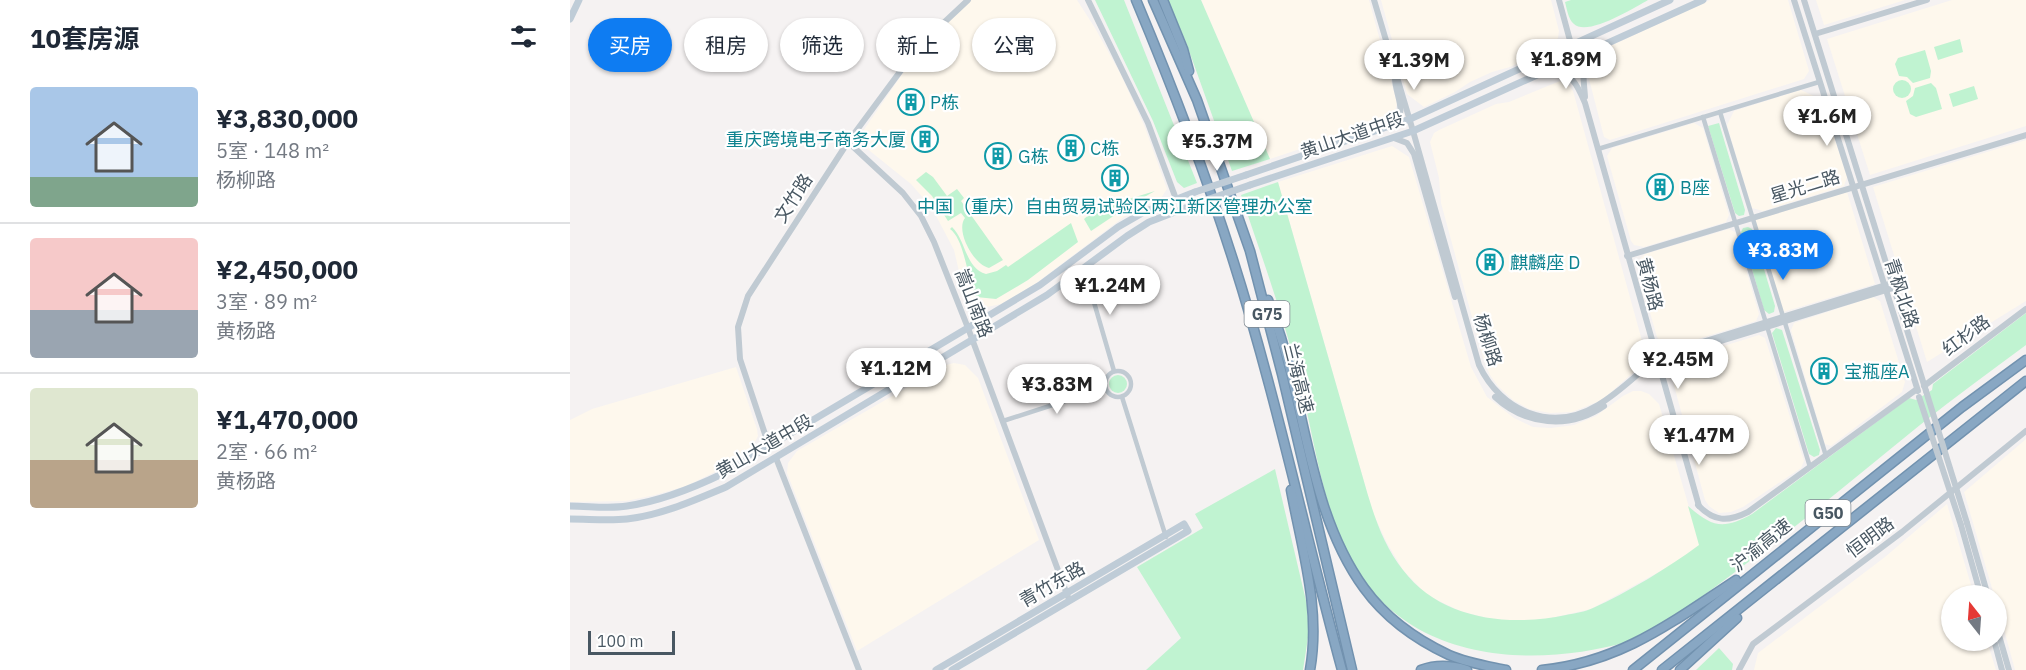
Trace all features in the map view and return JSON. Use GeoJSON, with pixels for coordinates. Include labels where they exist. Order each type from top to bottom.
{"type":"FeatureCollection","features":[{"type":"Feature","properties":{"kind":"highway","name":"兰海高速"},"geometry":{"type":"LineString","coordinates":[[1136,0],[1180,106],[1233,260],[1279,422]]}},
{"type":"Feature","properties":{"kind":"highway","name":"兰海高速"},"geometry":{"type":"LineString","coordinates":[[1153,0],[1197,100],[1250,251],[1282,374],[1352,670]]}},
{"type":"Feature","properties":{"kind":"highway"},"geometry":{"type":"LineString","coordinates":[[1163,0],[1183,49],[1197,100]]}},
{"type":"Feature","properties":{"kind":"highway"},"geometry":{"type":"LineString","coordinates":[[1250,251],[1291,371],[1324,506],[1334,534],[1364,589],[1404,628],[1427,644],[1451,656],[1479,665],[1506,670]]}},
{"type":"Feature","properties":{"kind":"highway","name":"沪渝高速"},"geometry":{"type":"LineString","coordinates":[[1633,670],[1962,407],[2026,360]]}},
{"type":"Feature","properties":{"kind":"highway","name":"沪渝高速"},"geometry":{"type":"LineString","coordinates":[[1662,670],[2026,381]]}},
{"type":"Feature","properties":{"kind":"highway"},"geometry":{"type":"LineString","coordinates":[[1279,422],[1342,670]]}},
{"type":"Feature","properties":{"kind":"highway","name":"G75"},"geometry":{"type":"LineString","coordinates":[[1279,422],[1313,605],[1314,644],[1310,670]]}},
{"type":"Feature","properties":{"kind":"highway"},"geometry":{"type":"LineString","coordinates":[[1542,670],[1589,662],[1632,646],[1774,556]]}},
{"type":"Feature","properties":{"kind":"highway"},"geometry":{"type":"LineString","coordinates":[[1680,670],[1786,573]]}},
{"type":"Feature","properties":{"kind":"highway"},"geometry":{"type":"LineString","coordinates":[[1421,670],[1432,666],[1449,665],[1467,670]]}},
{"type":"Feature","properties":{"kind":"main road"},"geometry":{"type":"LineString","coordinates":[[570,20],[579,0]]}},
{"type":"Feature","properties":{"kind":"main road","name":"黄山大道中段"},"geometry":{"type":"LineString","coordinates":[[570,506],[625,506],[687,491],[769,446],[1040,285],[1118,227],[1144,212],[1195,192],[1410,119],[1670,0]]}},
{"type":"Feature","properties":{"kind":"main road","name":"黄山大道中段"},"geometry":{"type":"LineString","coordinates":[[570,519],[627,519],[691,502],[726,487],[1047,295],[1149,222],[1250,185],[1413,131],[1703,0]]}},
{"type":"Feature","properties":{"kind":"main road","name":"青竹东路"},"geometry":{"type":"LineString","coordinates":[[936,670],[1166,535],[1186,528],[1168,543],[952,670]]}},
{"type":"Feature","properties":{"kind":"street","name":"文竹路"},"geometry":{"type":"LineString","coordinates":[[769,446],[740,359],[738,340],[741,311],[748,296],[848,142],[919,46],[968,0]]}},
{"type":"Feature","properties":{"kind":"street"},"geometry":{"type":"LineString","coordinates":[[1088,0],[1148,123],[1176,199]]}},
{"type":"Feature","properties":{"kind":"street"},"geometry":{"type":"LineString","coordinates":[[1374,0],[1394,71],[1401,113],[1392,126]]}},
{"type":"Feature","properties":{"kind":"street"},"geometry":{"type":"LineString","coordinates":[[1559,0],[1575,59]]}},
{"type":"Feature","properties":{"kind":"street","name":"青枫北路"},"geometry":{"type":"LineString","coordinates":[[1794,0],[1919,397],[1984,585]]}},
{"type":"Feature","properties":{"kind":"street","name":"青枫北路"},"geometry":{"type":"LineString","coordinates":[[1804,0],[1925,388],[1964,524],[1978,585]]}},
{"type":"Feature","properties":{"kind":"street"},"geometry":{"type":"LineString","coordinates":[[1815,34],[1927,0]]}},
{"type":"Feature","properties":{"kind":"street"},"geometry":{"type":"LineString","coordinates":[[1585,103],[1583,65],[1594,50]]}},
{"type":"Feature","properties":{"kind":"street","name":"杨柳路"},"geometry":{"type":"LineString","coordinates":[[1394,71],[1410,119],[1479,365],[1488,382],[1500,396],[1515,407],[1534,415],[1555,417],[1576,415],[1606,400],[1671,351],[1766,325],[1893,285]]}},
{"type":"Feature","properties":{"kind":"street"},"geometry":{"type":"LineString","coordinates":[[1549,71],[1560,72],[1573,78],[1585,103]]}},
{"type":"Feature","properties":{"kind":"street"},"geometry":{"type":"LineString","coordinates":[[1598,149],[1820,82]]}},
{"type":"Feature","properties":{"kind":"street","name":"黄杨路"},"geometry":{"type":"LineString","coordinates":[[1585,103],[1656,362],[1699,506],[1711,517],[1720,520],[1738,517],[1810,468]]}},
{"type":"Feature","properties":{"kind":"street"},"geometry":{"type":"LineString","coordinates":[[1720,112],[1826,456]]}},
{"type":"Feature","properties":{"kind":"street"},"geometry":{"type":"LineString","coordinates":[[1703,117],[1810,468],[1917,389]]}},
{"type":"Feature","properties":{"kind":"street","name":"星光二路"},"geometry":{"type":"LineString","coordinates":[[1627,256],[2026,135]]}},
{"type":"Feature","properties":{"kind":"street","name":"杨柳路"},"geometry":{"type":"LineString","coordinates":[[1393,138],[1407,143],[1414,154],[1472,357],[1485,384],[1504,405],[1522,415],[1543,421],[1567,422],[1578,419],[1608,404],[1656,362]]}},
{"type":"Feature","properties":{"kind":"street","name":"嵩山南路"},"geometry":{"type":"LineString","coordinates":[[848,142],[903,193],[921,216],[934,242],[1069,601]]}},
{"type":"Feature","properties":{"kind":"street"},"geometry":{"type":"LineString","coordinates":[[1084,268],[1114,371]]}},
{"type":"Feature","properties":{"kind":"street","name":"红杉路"},"geometry":{"type":"LineString","coordinates":[[1925,388],[2026,309]]}},
{"type":"Feature","properties":{"kind":"street"},"geometry":{"type":"LineString","coordinates":[[1114,371],[1123,372],[1130,378],[1130,391],[1122,397],[1114,397],[1105,388],[1107,376],[1114,371]]}},
{"type":"Feature","properties":{"kind":"street"},"geometry":{"type":"LineString","coordinates":[[1003,421],[1105,388]]}},
{"type":"Feature","properties":{"kind":"street"},"geometry":{"type":"LineString","coordinates":[[1122,397],[1168,543]]}},
{"type":"Feature","properties":{"kind":"street","name":"恒明路"},"geometry":{"type":"LineString","coordinates":[[1739,670],[1753,644],[1902,532],[2026,431]]}},
{"type":"Feature","properties":{"kind":"street"},"geometry":{"type":"LineString","coordinates":[[776,458],[859,670]]}},
{"type":"Feature","properties":{"kind":"street"},"geometry":{"type":"LineString","coordinates":[[1997,651],[2002,670]]}},
{"type":"Feature","properties":{"kind":"street"},"geometry":{"type":"LineString","coordinates":[[2003,651],[2009,670]]}},
{"type":"Feature","properties":{"kind":"shaded area"},"geometry":{"type":"Polygon","coordinates":[[[971,0],[1077,0],[1120,73],[1144,125],[1167,189],[1161,198],[1125,216],[1035,284],[1001,304],[987,307],[968,297],[962,284],[954,250],[932,208],[911,184],[865,147],[863,131],[904,72],[960,72],[960,18],[952,18],[971,0]]]}},
{"type":"Feature","properties":{"kind":"shaded area"},"geometry":{"type":"Polygon","coordinates":[[[1201,0],[1369,0],[1397,103],[1394,116],[1270,159],[1201,0]]]}},
{"type":"Feature","properties":{"kind":"shaded area"},"geometry":{"type":"Polygon","coordinates":[[[1381,0],[1551,0],[1559,31],[1558,38],[1550,49],[1470,82],[1424,107],[1407,94],[1381,0]]]}},
{"type":"Feature","properties":{"kind":"shaded area"},"geometry":{"type":"Polygon","coordinates":[[[1710,0],[1788,0],[1809,71],[1804,79],[1610,140],[1604,137],[1588,75],[1593,54],[1710,0]]]}},
{"type":"Feature","properties":{"kind":"shaded area"},"geometry":{"type":"Polygon","coordinates":[[[1816,0],[1905,0],[1824,25],[1816,0]]]}},
{"type":"Feature","properties":{"kind":"shaded area"},"geometry":{"type":"Polygon","coordinates":[[[1952,0],[2026,0],[2026,126],[1870,175],[1827,39],[1952,0]]]}},
{"type":"Feature","properties":{"kind":"shaded area"},"geometry":{"type":"Polygon","coordinates":[[[1560,81],[1573,91],[1644,348],[1644,356],[1637,369],[1602,400],[1572,412],[1550,413],[1529,409],[1513,400],[1490,375],[1484,361],[1441,203],[1439,178],[1430,142],[1434,133],[1439,130],[1496,104],[1509,102],[1560,81]]]}},
{"type":"Feature","properties":{"kind":"shaded area"},"geometry":{"type":"Polygon","coordinates":[[[1801,90],[1822,100],[1847,177],[1844,186],[1763,211],[1752,208],[1727,125],[1734,111],[1801,90]]]}},
{"type":"Feature","properties":{"kind":"shaded area"},"geometry":{"type":"Polygon","coordinates":[[[1694,123],[1703,128],[1729,215],[1726,222],[1644,247],[1634,245],[1607,156],[1612,148],[1694,123]]]}},
{"type":"Feature","properties":{"kind":"shaded area"},"geometry":{"type":"Polygon","coordinates":[[[2026,140],[2026,301],[1927,362],[1873,187],[2026,140]]]}},
{"type":"Feature","properties":{"kind":"shaded area"},"geometry":{"type":"Polygon","coordinates":[[[1392,146],[1409,157],[1471,367],[1487,397],[1514,418],[1533,427],[1551,428],[1574,425],[1596,416],[1633,391],[1649,394],[1659,404],[1700,545],[1677,562],[1591,609],[1542,620],[1499,621],[1460,611],[1427,595],[1403,570],[1373,513],[1278,182],[1392,146]]]}},
{"type":"Feature","properties":{"kind":"shaded area"},"geometry":{"type":"Polygon","coordinates":[[[1847,192],[1875,284],[1783,312],[1755,220],[1847,192]]]}},
{"type":"Feature","properties":{"kind":"shaded area"},"geometry":{"type":"Polygon","coordinates":[[[1729,229],[1735,232],[1759,314],[1756,321],[1672,347],[1665,346],[1657,337],[1638,271],[1640,259],[1645,254],[1729,229]]]}},
{"type":"Feature","properties":{"kind":"shaded area"},"geometry":{"type":"Polygon","coordinates":[[[1873,297],[1880,301],[1905,382],[1902,392],[1831,446],[1825,444],[1791,330],[1794,323],[1873,297]]]}},
{"type":"Feature","properties":{"kind":"shaded area"},"geometry":{"type":"Polygon","coordinates":[[[1759,335],[1765,338],[1804,461],[1801,468],[1743,507],[1731,512],[1719,513],[1705,500],[1672,378],[1673,369],[1675,364],[1685,358],[1759,335]]]}},
{"type":"Feature","properties":{"kind":"shaded area"},"geometry":{"type":"Polygon","coordinates":[[[954,363],[965,365],[978,378],[1039,540],[857,651],[787,473],[788,463],[797,451],[946,365],[954,363]]]}},
{"type":"Feature","properties":{"kind":"shaded area"},"geometry":{"type":"Polygon","coordinates":[[[736,367],[757,429],[758,436],[751,450],[721,469],[686,486],[655,495],[626,501],[570,502],[570,420],[592,409],[736,367]]]}},
{"type":"Feature","properties":{"kind":"shaded area"},"geometry":{"type":"Polygon","coordinates":[[[2026,439],[2026,670],[2015,670],[2007,641],[2007,585],[1991,585],[1964,492],[2026,439]]]}},
{"type":"Feature","properties":{"kind":"shaded area"},"geometry":{"type":"Polygon","coordinates":[[[1947,504],[1971,585],[1941,585],[1941,651],[1990,651],[1996,670],[1754,670],[1758,653],[1885,557],[1947,504]]]}},
{"type":"Feature","properties":{"kind":"green space"},"geometry":{"type":"Polygon","coordinates":[[[1095,0],[1124,0],[1197,183],[1184,188],[1177,182],[1153,121],[1095,0]]]}},
{"type":"Feature","properties":{"kind":"green space"},"geometry":{"type":"Polygon","coordinates":[[[1168,0],[1201,0],[1270,159],[1232,171],[1187,45],[1168,0]]]}},
{"type":"Feature","properties":{"kind":"green space"},"geometry":{"type":"Polygon","coordinates":[[[1571,0],[1648,0],[1611,20],[1589,27],[1580,27],[1572,22],[1568,14],[1565,2],[1571,0]]]}},
{"type":"Feature","properties":{"kind":"green space"},"geometry":{"type":"Polygon","coordinates":[[[1960,39],[1963,52],[1938,60],[1934,47],[1960,39]]]}},
{"type":"Feature","properties":{"kind":"green space"},"geometry":{"type":"Polygon","coordinates":[[[1925,50],[1931,71],[1930,78],[1913,83],[1907,77],[1899,76],[1895,64],[1898,58],[1925,50]]]}},
{"type":"Feature","properties":{"kind":"green space"},"geometry":{"type":"Polygon","coordinates":[[[1902,80],[1908,83],[1911,89],[1908,95],[1902,98],[1896,95],[1893,89],[1896,83],[1902,80]]]}},
{"type":"Feature","properties":{"kind":"green space"},"geometry":{"type":"Polygon","coordinates":[[[1931,83],[1936,88],[1942,109],[1916,117],[1910,114],[1906,101],[1913,96],[1915,88],[1931,83]]]}},
{"type":"Feature","properties":{"kind":"green space"},"geometry":{"type":"Polygon","coordinates":[[[1974,86],[1978,99],[1953,107],[1949,94],[1974,86]]]}},
{"type":"Feature","properties":{"kind":"green space"},"geometry":{"type":"Polygon","coordinates":[[[1719,123],[1745,210],[1744,215],[1739,216],[1735,213],[1708,126],[1719,123]]]}},
{"type":"Feature","properties":{"kind":"green space"},"geometry":{"type":"Polygon","coordinates":[[[926,172],[933,177],[947,196],[957,189],[964,198],[961,201],[1003,260],[989,268],[978,261],[964,239],[962,231],[965,218],[961,213],[948,221],[932,196],[916,180],[926,172]]]}},
{"type":"Feature","properties":{"kind":"green space"},"geometry":{"type":"Polygon","coordinates":[[[1278,182],[1366,490],[1383,538],[1403,570],[1419,587],[1436,600],[1477,616],[1499,619],[1544,619],[1583,611],[1606,602],[1648,579],[1699,545],[1688,506],[1704,518],[1718,524],[1742,519],[1752,514],[1909,398],[1916,400],[1932,390],[1933,384],[2026,313],[2026,345],[1933,415],[1773,544],[1692,604],[1647,633],[1631,641],[1592,650],[1552,655],[1512,655],[1473,649],[1436,638],[1403,619],[1374,593],[1350,558],[1340,535],[1324,488],[1290,345],[1241,195],[1278,182]]]}},
{"type":"Feature","properties":{"kind":"green space"},"geometry":{"type":"Polygon","coordinates":[[[1155,191],[1091,231],[1084,219],[1104,202],[1119,202],[1155,191]]]}},
{"type":"Feature","properties":{"kind":"green space"},"geometry":{"type":"Polygon","coordinates":[[[1071,223],[1078,242],[1028,280],[996,299],[976,297],[959,242],[950,229],[952,227],[957,233],[974,266],[986,274],[1006,265],[1008,267],[1071,223]]]}},
{"type":"Feature","properties":{"kind":"green space"},"geometry":{"type":"Polygon","coordinates":[[[1743,228],[1752,229],[1775,306],[1774,312],[1769,314],[1764,310],[1741,232],[1743,228]]]}},
{"type":"Feature","properties":{"kind":"green space"},"geometry":{"type":"Polygon","coordinates":[[[1776,328],[1782,330],[1820,450],[1819,455],[1814,457],[1809,454],[1772,333],[1776,328]]]}},
{"type":"Feature","properties":{"kind":"green space"},"geometry":{"type":"Polygon","coordinates":[[[1114,375],[1122,375],[1127,380],[1125,391],[1114,393],[1109,388],[1109,380],[1114,375]]]}},
{"type":"Feature","properties":{"kind":"green space"},"geometry":{"type":"Polygon","coordinates":[[[1275,469],[1307,605],[1309,631],[1303,670],[1146,670],[1181,638],[1137,567],[1203,528],[1195,514],[1275,469]]]}},
{"type":"Feature","properties":{"kind":"green space"},"geometry":{"type":"Polygon","coordinates":[[[1719,648],[1733,664],[1732,670],[1696,670],[1719,648]]]}},
{"type":"Feature","properties":{"kind":"place","name":"P栋"},"geometry":{"type":"Point","coordinates":[911,102]}},
{"type":"Feature","properties":{"kind":"place","name":"重庆跨境电子商务大厦"},"geometry":{"type":"Point","coordinates":[925,139]}},
{"type":"Feature","properties":{"kind":"place","name":"C栋"},"geometry":{"type":"Point","coordinates":[1071,148]}},
{"type":"Feature","properties":{"kind":"place","name":"G栋"},"geometry":{"type":"Point","coordinates":[998,156]}},
{"type":"Feature","properties":{"kind":"place","name":"中国（重庆）自由贸易试验区两江新区管理办公室"},"geometry":{"type":"Point","coordinates":[1115,178]}},
{"type":"Feature","properties":{"kind":"place","name":"B座"},"geometry":{"type":"Point","coordinates":[1660,187]}},
{"type":"Feature","properties":{"kind":"place","name":"麒麟座 D"},"geometry":{"type":"Point","coordinates":[1490,262]}},
{"type":"Feature","properties":{"kind":"place","name":"宝瓶座A"},"geometry":{"type":"Point","coordinates":[1824,371]}}]}
